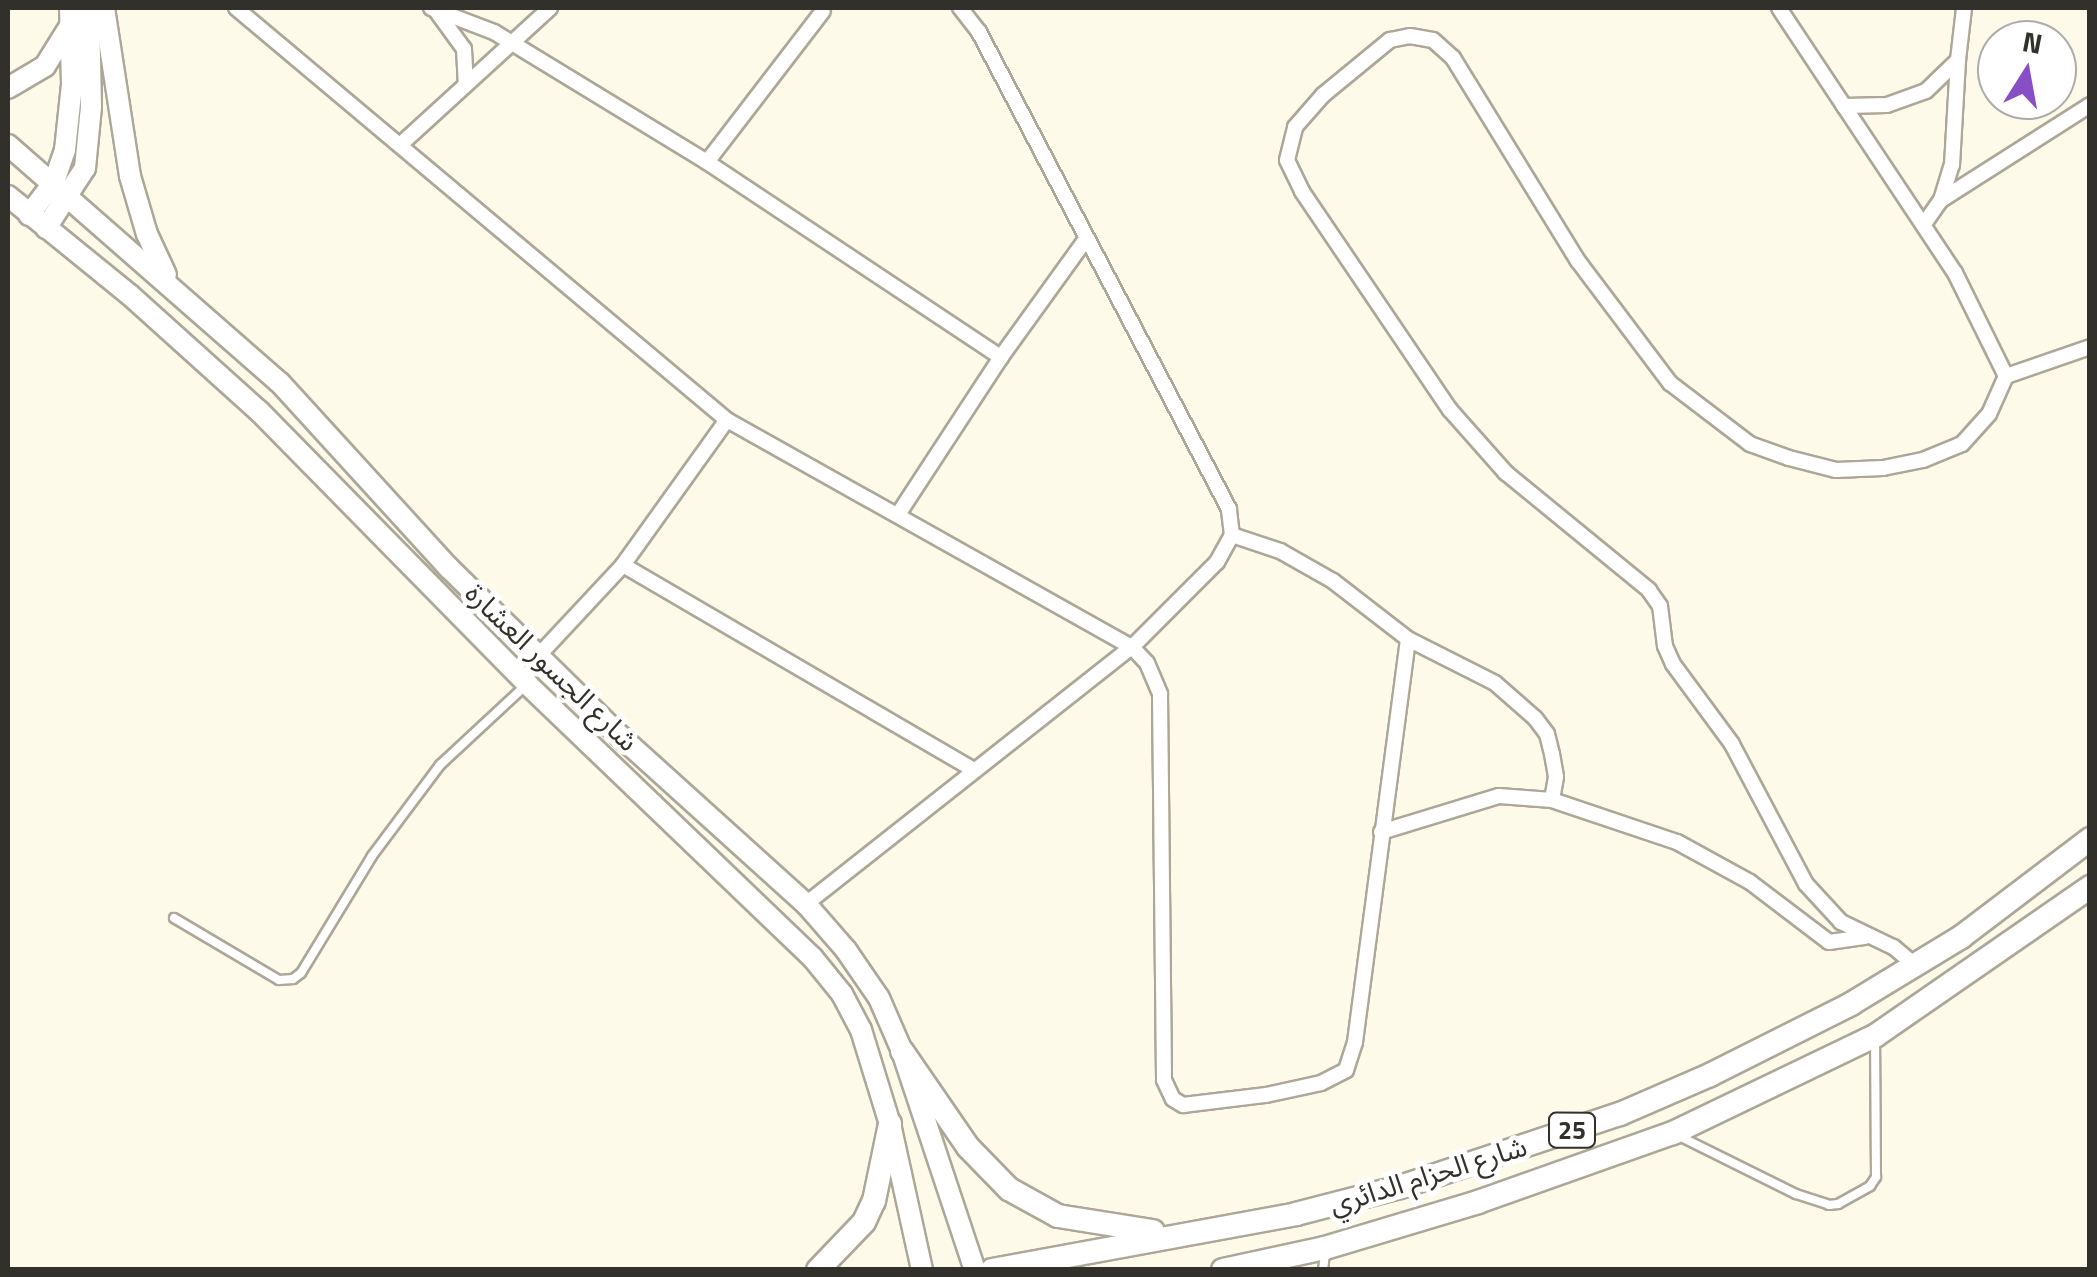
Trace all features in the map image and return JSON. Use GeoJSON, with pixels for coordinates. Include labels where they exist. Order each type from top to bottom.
{"type":"FeatureCollection","features":[{"type":"Feature","properties":{"kind":"main road"},"geometry":{"type":"LineString","coordinates":[[38,221],[84,168],[90,133],[90,8]]}},
{"type":"Feature","properties":{"kind":"main road"},"geometry":{"type":"LineString","coordinates":[[104,8],[130,176],[147,234],[168,282]]}},
{"type":"Feature","properties":{"kind":"main road"},"geometry":{"type":"LineString","coordinates":[[62,189],[69,125],[70,16]]}},
{"type":"Feature","properties":{"kind":"main road"},"geometry":{"type":"LineString","coordinates":[[8,88],[45,66],[70,16]]}},
{"type":"Feature","properties":{"kind":"main road","name":"شارع الجسور العشارة"},"geometry":{"type":"LineString","coordinates":[[8,146],[62,189],[280,383],[449,568],[620,736],[806,904],[846,950],[878,998],[902,1051],[976,1270]]}},
{"type":"Feature","properties":{"kind":"main road","name":"شارع الجسور العشارة"},"geometry":{"type":"LineString","coordinates":[[8,196],[130,295],[259,411],[527,684],[812,957],[842,994],[862,1030],[890,1124],[922,1270]]}},
{"type":"Feature","properties":{"kind":"main road","name":"شارع الحزام الدائري"},"geometry":{"type":"LineString","coordinates":[[992,1270],[1296,1214],[1400,1187],[1620,1114],[1710,1075],[1916,966],[2090,838]]}},
{"type":"Feature","properties":{"kind":"main road","name":"شارع الحزام الدائري"},"geometry":{"type":"LineString","coordinates":[[1224,1270],[1324,1259],[1674,1133],[1874,1036],[2090,887]]}},
{"type":"Feature","properties":{"kind":"main road"},"geometry":{"type":"LineString","coordinates":[[902,1051],[968,1147],[1009,1189],[1058,1216],[1081,1222],[1192,1232]]}},
{"type":"Feature","properties":{"kind":"main road"},"geometry":{"type":"LineString","coordinates":[[818,1270],[864,1222],[874,1200],[890,1124]]}},
{"type":"Feature","properties":{"kind":"street"},"geometry":{"type":"LineString","coordinates":[[236,8],[727,420],[1132,647],[1147,662],[1160,694],[1164,1080],[1172,1099],[1195,1105],[1266,1095],[1321,1083],[1346,1070],[1354,1042],[1408,639]]}},
{"type":"Feature","properties":{"kind":"street"},"geometry":{"type":"LineString","coordinates":[[400,145],[550,8]]}},
{"type":"Feature","properties":{"kind":"street"},"geometry":{"type":"LineString","coordinates":[[806,904],[972,769],[1132,647],[1218,562],[1232,535],[1229,508],[978,32],[960,8]]}},
{"type":"Feature","properties":{"kind":"street"},"geometry":{"type":"LineString","coordinates":[[1778,8],[1956,273],[2006,376]]}},
{"type":"Feature","properties":{"kind":"street"},"geometry":{"type":"LineString","coordinates":[[1924,224],[1941,200],[1955,148],[1964,8]]}},
{"type":"Feature","properties":{"kind":"street"},"geometry":{"type":"LineString","coordinates":[[434,10],[464,49],[466,82]]}},
{"type":"Feature","properties":{"kind":"street"},"geometry":{"type":"LineString","coordinates":[[434,10],[513,44],[708,162],[1000,358]]}},
{"type":"Feature","properties":{"kind":"street"},"geometry":{"type":"LineString","coordinates":[[708,162],[823,11]]}},
{"type":"Feature","properties":{"kind":"street"},"geometry":{"type":"LineString","coordinates":[[1916,966],[1893,947],[1841,922],[1806,884],[1732,744],[1673,664],[1665,646],[1660,606],[1649,590],[1506,473],[1450,410],[1302,191],[1288,160],[1295,128],[1323,95],[1390,40],[1410,36],[1433,40],[1453,58],[1578,261],[1670,384],[1750,444],[1789,458],[1836,470],[1883,468],[1936,454],[1962,444],[1989,414],[2006,376],[2090,347]]}},
{"type":"Feature","properties":{"kind":"street"},"geometry":{"type":"LineString","coordinates":[[1844,106],[1887,105],[1926,91],[1958,60]]}},
{"type":"Feature","properties":{"kind":"street"},"geometry":{"type":"LineString","coordinates":[[1941,200],[2090,105]]}},
{"type":"Feature","properties":{"kind":"street"},"geometry":{"type":"LineString","coordinates":[[899,513],[1000,358],[1086,239]]}},
{"type":"Feature","properties":{"kind":"street"},"geometry":{"type":"LineString","coordinates":[[540,654],[623,564],[727,420]]}},
{"type":"Feature","properties":{"kind":"street"},"geometry":{"type":"LineString","coordinates":[[1232,535],[1280,552],[1333,581],[1408,639],[1495,683],[1536,718],[1547,734],[1552,754],[1552,800]]}},
{"type":"Feature","properties":{"kind":"street"},"geometry":{"type":"LineString","coordinates":[[623,564],[972,769]]}},
{"type":"Feature","properties":{"kind":"street"},"geometry":{"type":"LineString","coordinates":[[1381,832],[1499,796],[1552,800],[1677,842],[1762,890],[1830,942],[1867,936]]}},
{"type":"Feature","properties":{"kind":"lane"},"geometry":{"type":"LineString","coordinates":[[174,918],[280,980],[293,979],[372,856],[440,765],[527,684]]}},
{"type":"Feature","properties":{"kind":"lane"},"geometry":{"type":"LineString","coordinates":[[1674,1133],[1796,1194],[1829,1205],[1838,1204],[1870,1186],[1878,1167],[1874,1036]]}}]}
